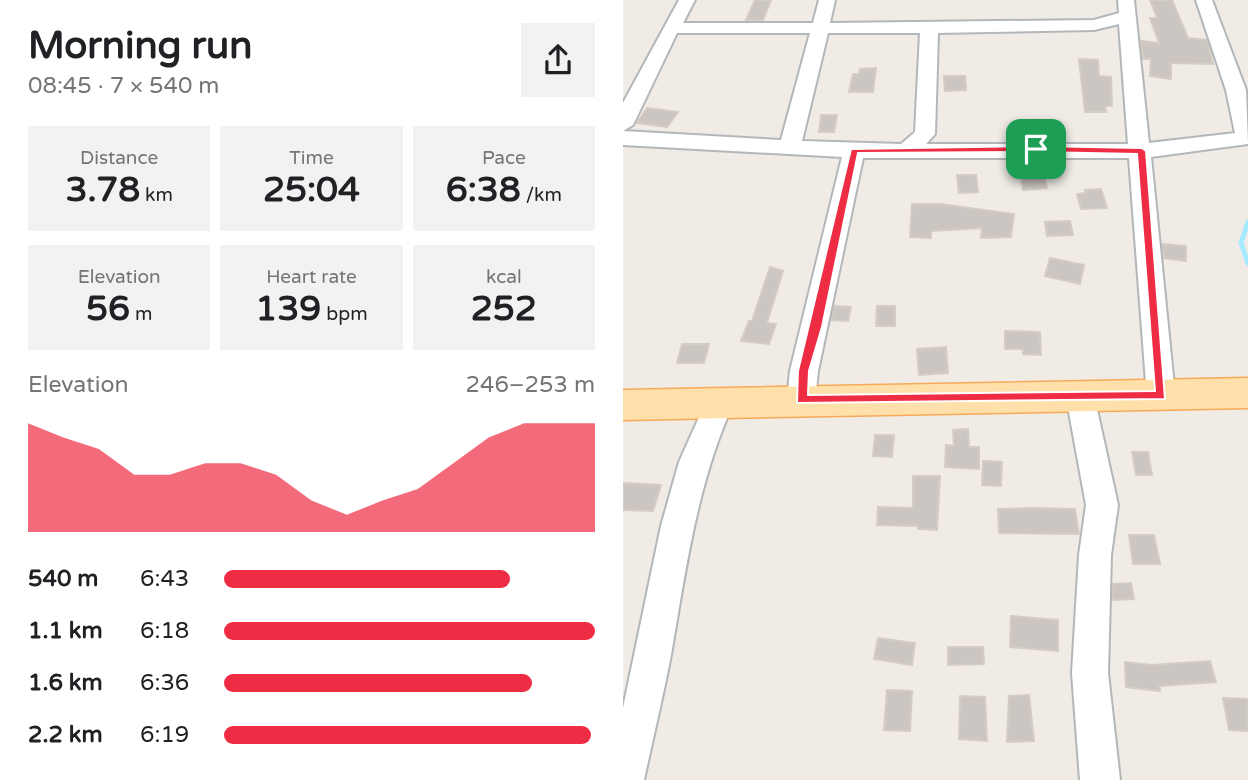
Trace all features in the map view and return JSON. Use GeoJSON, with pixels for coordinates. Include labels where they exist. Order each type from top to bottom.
{"type":"FeatureCollection","features":[{"type":"Feature","properties":{"kind":"main road"},"geometry":{"type":"LineString","coordinates":[[623,405],[1248,393]]}},
{"type":"Feature","properties":{"kind":"street"},"geometry":{"type":"LineString","coordinates":[[623,125],[687,0]]}},
{"type":"Feature","properties":{"kind":"street"},"geometry":{"type":"LineString","coordinates":[[790,148],[827,0]]}},
{"type":"Feature","properties":{"kind":"street"},"geometry":{"type":"LineString","coordinates":[[623,138],[854,151],[1142,151],[1245,138],[1237,90],[1204,0]]}},
{"type":"Feature","properties":{"kind":"street"},"geometry":{"type":"LineString","coordinates":[[673,28],[929,30],[1084,26],[1127,8],[1142,151],[1161,396]]}},
{"type":"Feature","properties":{"kind":"street"},"geometry":{"type":"LineString","coordinates":[[906,151],[925,134],[929,30]]}},
{"type":"Feature","properties":{"kind":"street"},"geometry":{"type":"LineString","coordinates":[[801,400],[804,371],[854,151]]}},
{"type":"Feature","properties":{"kind":"street"},"geometry":{"type":"LineString","coordinates":[[1080,396],[1102,505],[1095,555],[1090,673],[1100,780]]}},
{"type":"Feature","properties":{"kind":"street"},"geometry":{"type":"LineString","coordinates":[[624,780],[692,473],[702,436],[720,402]]}},
{"type":"Feature","properties":{"kind":"building"},"geometry":{"type":"Polygon","coordinates":[[[755,0],[771,0],[763,20],[746,20],[755,0]]]}},
{"type":"Feature","properties":{"kind":"building"},"geometry":{"type":"Polygon","coordinates":[[[1150,0],[1172,0],[1188,38],[1207,40],[1213,64],[1171,63],[1171,79],[1150,76],[1151,59],[1143,59],[1141,41],[1159,43],[1150,18],[1157,18],[1150,0]]]}},
{"type":"Feature","properties":{"kind":"building"},"geometry":{"type":"Polygon","coordinates":[[[1079,59],[1098,60],[1099,76],[1111,77],[1112,106],[1105,106],[1106,112],[1085,112],[1079,59]]]}},
{"type":"Feature","properties":{"kind":"building"},"geometry":{"type":"Polygon","coordinates":[[[876,68],[873,92],[849,92],[853,74],[859,74],[860,69],[876,68]]]}},
{"type":"Feature","properties":{"kind":"building"},"geometry":{"type":"Polygon","coordinates":[[[944,76],[965,76],[966,90],[945,91],[944,76]]]}},
{"type":"Feature","properties":{"kind":"building"},"geometry":{"type":"Polygon","coordinates":[[[647,108],[678,112],[667,127],[637,123],[647,108]]]}},
{"type":"Feature","properties":{"kind":"building"},"geometry":{"type":"Polygon","coordinates":[[[821,115],[837,115],[834,132],[819,132],[821,115]]]}},
{"type":"Feature","properties":{"kind":"building"},"geometry":{"type":"Polygon","coordinates":[[[1018,161],[1032,161],[1033,169],[1042,168],[1047,188],[1023,190],[1018,161]]]}},
{"type":"Feature","properties":{"kind":"building"},"geometry":{"type":"Polygon","coordinates":[[[957,175],[976,175],[978,192],[959,193],[957,175]]]}},
{"type":"Feature","properties":{"kind":"building"},"geometry":{"type":"Polygon","coordinates":[[[1101,189],[1107,208],[1081,209],[1077,194],[1086,193],[1085,190],[1101,189]]]}},
{"type":"Feature","properties":{"kind":"building"},"geometry":{"type":"Polygon","coordinates":[[[912,204],[940,204],[1014,214],[1011,237],[981,238],[982,228],[931,231],[931,238],[910,237],[912,204]]]}},
{"type":"Feature","properties":{"kind":"building"},"geometry":{"type":"Polygon","coordinates":[[[1070,221],[1073,235],[1047,236],[1045,222],[1070,221]]]}},
{"type":"Feature","properties":{"kind":"building"},"geometry":{"type":"Polygon","coordinates":[[[1162,244],[1186,246],[1186,261],[1164,258],[1162,244]]]}},
{"type":"Feature","properties":{"kind":"building"},"geometry":{"type":"Polygon","coordinates":[[[1050,258],[1084,265],[1080,284],[1045,276],[1050,258]]]}},
{"type":"Feature","properties":{"kind":"building"},"geometry":{"type":"Polygon","coordinates":[[[770,267],[783,271],[767,323],[776,324],[769,344],[741,341],[749,321],[752,321],[770,267]]]}},
{"type":"Feature","properties":{"kind":"building"},"geometry":{"type":"Polygon","coordinates":[[[834,306],[851,307],[848,321],[831,320],[834,306]]]}},
{"type":"Feature","properties":{"kind":"building"},"geometry":{"type":"Polygon","coordinates":[[[877,306],[895,306],[895,326],[876,326],[877,306]]]}},
{"type":"Feature","properties":{"kind":"building"},"geometry":{"type":"Polygon","coordinates":[[[1005,331],[1040,332],[1041,355],[1023,354],[1023,349],[1005,349],[1005,331]]]}},
{"type":"Feature","properties":{"kind":"building"},"geometry":{"type":"Polygon","coordinates":[[[682,344],[709,344],[704,363],[677,363],[682,344]]]}},
{"type":"Feature","properties":{"kind":"building"},"geometry":{"type":"Polygon","coordinates":[[[946,347],[948,373],[919,375],[917,349],[946,347]]]}},
{"type":"Feature","properties":{"kind":"building"},"geometry":{"type":"Polygon","coordinates":[[[968,429],[969,447],[979,447],[979,469],[945,467],[946,445],[954,446],[953,430],[968,429]]]}},
{"type":"Feature","properties":{"kind":"building"},"geometry":{"type":"Polygon","coordinates":[[[875,435],[894,435],[892,457],[873,456],[875,435]]]}},
{"type":"Feature","properties":{"kind":"building"},"geometry":{"type":"Polygon","coordinates":[[[1132,452],[1148,452],[1152,475],[1136,475],[1132,452]]]}},
{"type":"Feature","properties":{"kind":"building"},"geometry":{"type":"Polygon","coordinates":[[[983,461],[1002,462],[1001,486],[982,485],[983,461]]]}},
{"type":"Feature","properties":{"kind":"building"},"geometry":{"type":"Polygon","coordinates":[[[913,476],[940,476],[937,530],[918,529],[918,526],[877,525],[878,507],[913,508],[913,476]]]}},
{"type":"Feature","properties":{"kind":"building"},"geometry":{"type":"Polygon","coordinates":[[[623,483],[661,485],[653,511],[623,510],[623,483]]]}},
{"type":"Feature","properties":{"kind":"building"},"geometry":{"type":"Polygon","coordinates":[[[998,509],[1075,509],[1079,534],[999,533],[998,509]]]}},
{"type":"Feature","properties":{"kind":"building"},"geometry":{"type":"Polygon","coordinates":[[[1129,535],[1154,535],[1160,564],[1133,564],[1129,535]]]}},
{"type":"Feature","properties":{"kind":"building"},"geometry":{"type":"Polygon","coordinates":[[[1131,583],[1134,599],[1112,600],[1113,584],[1131,583]]]}},
{"type":"Feature","properties":{"kind":"building"},"geometry":{"type":"Polygon","coordinates":[[[1011,616],[1058,620],[1058,651],[1010,647],[1011,616]]]}},
{"type":"Feature","properties":{"kind":"building"},"geometry":{"type":"Polygon","coordinates":[[[878,638],[915,643],[912,665],[874,659],[878,638]]]}},
{"type":"Feature","properties":{"kind":"building"},"geometry":{"type":"Polygon","coordinates":[[[948,647],[983,647],[984,664],[948,665],[948,647]]]}},
{"type":"Feature","properties":{"kind":"building"},"geometry":{"type":"Polygon","coordinates":[[[1210,661],[1216,682],[1159,686],[1160,691],[1126,687],[1125,662],[1152,665],[1210,661]]]}},
{"type":"Feature","properties":{"kind":"building"},"geometry":{"type":"Polygon","coordinates":[[[887,690],[912,691],[910,731],[884,730],[887,690]]]}},
{"type":"Feature","properties":{"kind":"building"},"geometry":{"type":"Polygon","coordinates":[[[1029,695],[1034,741],[1007,742],[1009,696],[1029,695]]]}},
{"type":"Feature","properties":{"kind":"building"},"geometry":{"type":"Polygon","coordinates":[[[960,696],[985,697],[987,741],[959,739],[960,696]]]}},
{"type":"Feature","properties":{"kind":"building"},"geometry":{"type":"Polygon","coordinates":[[[1223,698],[1248,699],[1248,731],[1229,730],[1223,698]]]}},
{"type":"Feature","properties":{"kind":"waterway"},"geometry":{"type":"LineString","coordinates":[[1248,222],[1241,243],[1248,263]]}},
{"type":"Feature","properties":{"kind":"route"},"geometry":{"type":"LineString","coordinates":[[1036,149],[1142,151],[1161,396],[801,400],[804,371],[854,151],[1036,149]]}}]}
